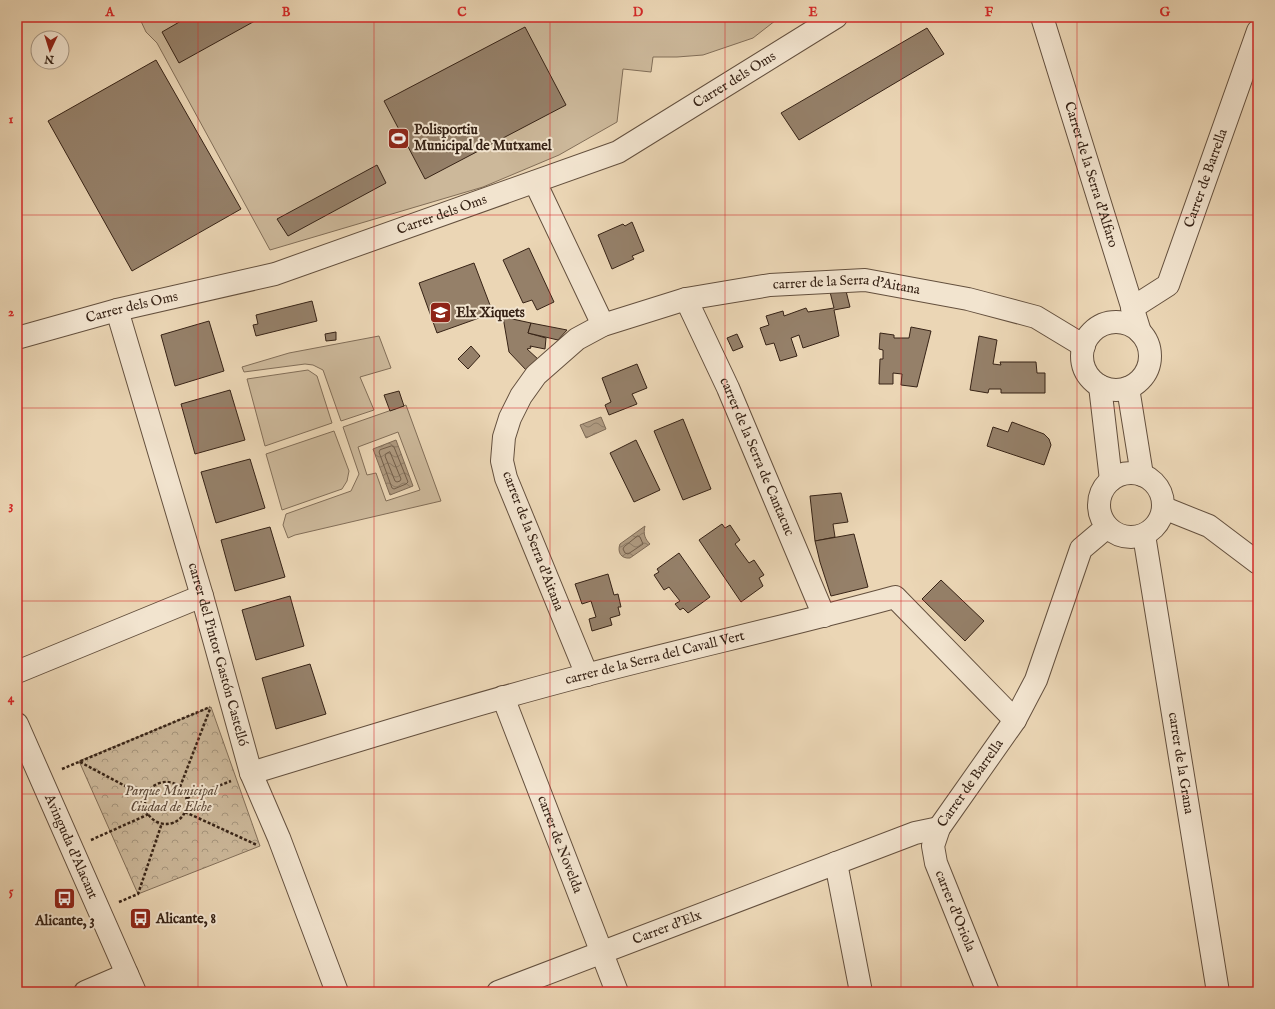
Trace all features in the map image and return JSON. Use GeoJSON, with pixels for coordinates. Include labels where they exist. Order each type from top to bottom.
{"type":"FeatureCollection","features":[{"type":"Feature","properties":{"kind":"street","name":"Carrer dels Oms"},"geometry":{"type":"LineString","coordinates":[[17,338],[117,310],[274,274],[618,152],[836,17]]}},
{"type":"Feature","properties":{"kind":"street","name":"Carrer de la Serra d'Alfaro"},"geometry":{"type":"LineString","coordinates":[[1042,17],[1140,332]]}},
{"type":"Feature","properties":{"kind":"street","name":"Carrer de Barrella"},"geometry":{"type":"LineString","coordinates":[[1132,308],[1168,285],[1258,31]]}},
{"type":"Feature","properties":{"kind":"street"},"geometry":{"type":"LineString","coordinates":[[535,182],[603,325]]}},
{"type":"Feature","properties":{"kind":"street","name":"carrer de la Serra d'Aitana"},"geometry":{"type":"LineString","coordinates":[[587,675],[506,478],[502,461],[504,438],[510,418],[521,396],[536,375],[577,339],[603,325],[686,299],[770,285],[865,280],[968,299],[1036,317],[1084,346]]}},
{"type":"Feature","properties":{"kind":"street","name":"carrer de la Serra de Cantacuc"},"geometry":{"type":"LineString","coordinates":[[686,299],[728,388],[824,616]]}},
{"type":"Feature","properties":{"kind":"street","name":"carrer del Pintor Gastón Castelló"},"geometry":{"type":"LineString","coordinates":[[117,310],[202,596],[244,776],[279,838],[337,992]]}},
{"type":"Feature","properties":{"kind":"street"},"geometry":{"type":"LineString","coordinates":[[1119,323],[1130,326],[1140,332],[1147,342],[1150,352],[1149,364],[1145,374],[1138,383],[1128,388],[1109,390],[1100,386],[1091,379],[1084,369],[1082,358],[1084,346],[1089,336],[1097,328],[1108,324],[1119,323]]}},
{"type":"Feature","properties":{"kind":"street"},"geometry":{"type":"LineString","coordinates":[[1100,386],[1111,480]]}},
{"type":"Feature","properties":{"kind":"street"},"geometry":{"type":"LineString","coordinates":[[1128,388],[1142,475]]}},
{"type":"Feature","properties":{"kind":"street"},"geometry":{"type":"LineString","coordinates":[[1131,473],[1142,475],[1151,480],[1159,488],[1163,497],[1164,508],[1161,518],[1151,531],[1144,535],[1124,537],[1107,527],[1100,513],[1100,498],[1104,488],[1111,480],[1120,475],[1131,473]]}},
{"type":"Feature","properties":{"kind":"street"},"geometry":{"type":"LineString","coordinates":[[1164,508],[1208,526],[1258,563]]}},
{"type":"Feature","properties":{"kind":"street","name":"Carrer de Barrella"},"geometry":{"type":"LineString","coordinates":[[836,863],[915,833],[939,828],[1015,720],[1036,680],[1081,549],[1107,527]]}},
{"type":"Feature","properties":{"kind":"street","name":"carrer de la Grana"},"geometry":{"type":"LineString","coordinates":[[1144,535],[1218,992]]}},
{"type":"Feature","properties":{"kind":"street"},"geometry":{"type":"LineString","coordinates":[[17,672],[202,596]]}},
{"type":"Feature","properties":{"kind":"street","name":"carrer de la Serra del Cavall Vert"},"geometry":{"type":"LineString","coordinates":[[244,776],[503,697],[895,597],[1015,720]]}},
{"type":"Feature","properties":{"kind":"street","name":"carrer de Novelda"},"geometry":{"type":"LineString","coordinates":[[503,697],[617,992]]}},
{"type":"Feature","properties":{"kind":"street","name":"Avinguda d'Alacant"},"geometry":{"type":"LineString","coordinates":[[17,724],[131,983]]}},
{"type":"Feature","properties":{"kind":"street","name":"carrer d'Oriola"},"geometry":{"type":"LineString","coordinates":[[939,828],[933,846],[936,863],[988,992]]}},
{"type":"Feature","properties":{"kind":"street"},"geometry":{"type":"LineString","coordinates":[[836,863],[860,992]]}},
{"type":"Feature","properties":{"kind":"street","name":"Carrer d'Elx"},"geometry":{"type":"LineString","coordinates":[[498,992],[836,863]]}},
{"type":"Feature","properties":{"kind":"street"},"geometry":{"type":"LineString","coordinates":[[85,992],[131,983]]}},
{"type":"Feature","properties":{"kind":"path"},"geometry":{"type":"LineString","coordinates":[[146,797],[79,761],[211,707],[180,787]]}},
{"type":"Feature","properties":{"kind":"path"},"geometry":{"type":"LineString","coordinates":[[187,798],[244,776]]}},
{"type":"Feature","properties":{"kind":"path"},"geometry":{"type":"LineString","coordinates":[[167,782],[180,787],[187,798],[185,812],[181,818],[175,822],[162,823],[156,821],[149,814],[145,804],[149,791],[154,786],[167,782]]}},
{"type":"Feature","properties":{"kind":"path"},"geometry":{"type":"LineString","coordinates":[[185,812],[260,846]]}},
{"type":"Feature","properties":{"kind":"path"},"geometry":{"type":"LineString","coordinates":[[110,831],[149,814]]}},
{"type":"Feature","properties":{"kind":"path"},"geometry":{"type":"LineString","coordinates":[[138,894],[162,823]]}},
{"type":"Feature","properties":{"kind":"green space","name":"Polisportiu Municipal de Mutxamel"},"geometry":{"type":"Polygon","coordinates":[[[139,17],[780,17],[753,38],[703,55],[653,57],[651,72],[623,69],[617,122],[559,155],[483,187],[270,250],[157,43],[146,32],[139,17]]]}},
{"type":"Feature","properties":{"kind":"green space"},"geometry":{"type":"Polygon","coordinates":[[[379,336],[391,368],[360,377],[374,410],[341,421],[323,370],[313,365],[305,364],[244,372],[242,367],[289,353],[379,336]]]}},
{"type":"Feature","properties":{"kind":"green space"},"geometry":{"type":"Polygon","coordinates":[[[308,370],[317,376],[332,423],[265,446],[247,379],[308,370]]]}},
{"type":"Feature","properties":{"kind":"green space"},"geometry":{"type":"Polygon","coordinates":[[[406,405],[441,501],[295,535],[288,538],[283,525],[286,514],[351,491],[359,474],[343,427],[406,405]],[[398,432],[358,447],[367,475],[376,473],[386,501],[420,490],[398,432]]]}},
{"type":"Feature","properties":{"kind":"green space"},"geometry":{"type":"Polygon","coordinates":[[[334,431],[349,471],[347,481],[342,489],[282,510],[266,454],[334,431]]]}},
{"type":"Feature","properties":{"kind":"green space","name":"Parque Municipal Ciudad de Elche"},"geometry":{"type":"Polygon","coordinates":[[[211,707],[260,846],[138,894],[79,761],[211,707]]]}},
{"type":"Feature","properties":{"kind":"water"},"geometry":{"type":"Polygon","coordinates":[[[601,417],[606,429],[586,438],[580,425],[601,417]]]}},
{"type":"Feature","properties":{"kind":"water"},"geometry":{"type":"Polygon","coordinates":[[[396,440],[413,486],[390,495],[373,449],[396,440]]]}},
{"type":"Feature","properties":{"kind":"water"},"geometry":{"type":"Polygon","coordinates":[[[645,526],[645,536],[650,544],[630,558],[622,556],[619,552],[620,544],[645,526]]]}},
{"type":"Feature","properties":{"kind":"building"},"geometry":{"type":"Polygon","coordinates":[[[188,17],[262,17],[179,63],[162,32],[188,17]]]}},
{"type":"Feature","properties":{"kind":"building"},"geometry":{"type":"Polygon","coordinates":[[[525,27],[566,105],[425,179],[384,101],[525,27]]]}},
{"type":"Feature","properties":{"kind":"building"},"geometry":{"type":"Polygon","coordinates":[[[927,28],[944,54],[799,140],[781,113],[927,28]]]}},
{"type":"Feature","properties":{"kind":"building"},"geometry":{"type":"Polygon","coordinates":[[[156,60],[241,209],[132,271],[48,121],[156,60]]]}},
{"type":"Feature","properties":{"kind":"building"},"geometry":{"type":"Polygon","coordinates":[[[377,165],[386,183],[288,236],[277,219],[377,165]]]}},
{"type":"Feature","properties":{"kind":"building"},"geometry":{"type":"Polygon","coordinates":[[[632,222],[644,251],[632,256],[634,259],[612,269],[598,235],[623,224],[625,226],[632,222]]]}},
{"type":"Feature","properties":{"kind":"building"},"geometry":{"type":"Polygon","coordinates":[[[529,248],[554,302],[537,310],[532,300],[523,303],[503,260],[529,248]]]}},
{"type":"Feature","properties":{"kind":"building"},"geometry":{"type":"Polygon","coordinates":[[[474,263],[493,313],[437,333],[419,283],[474,263]]]}},
{"type":"Feature","properties":{"kind":"building"},"geometry":{"type":"Polygon","coordinates":[[[846,291],[850,307],[834,310],[839,336],[803,348],[799,335],[791,338],[797,356],[780,361],[774,343],[766,345],[760,328],[769,325],[766,316],[783,311],[784,316],[806,308],[808,312],[834,308],[830,292],[846,291]]]}},
{"type":"Feature","properties":{"kind":"building"},"geometry":{"type":"Polygon","coordinates":[[[312,301],[317,321],[256,336],[253,325],[258,324],[256,315],[312,301]]]}},
{"type":"Feature","properties":{"kind":"building"},"geometry":{"type":"Polygon","coordinates":[[[503,317],[531,323],[528,333],[546,338],[545,349],[530,346],[531,348],[527,349],[539,360],[527,371],[509,352],[503,317]]]}},
{"type":"Feature","properties":{"kind":"building"},"geometry":{"type":"Polygon","coordinates":[[[209,321],[224,371],[175,386],[161,335],[209,321]]]}},
{"type":"Feature","properties":{"kind":"building"},"geometry":{"type":"Polygon","coordinates":[[[531,323],[567,330],[558,340],[528,333],[531,323]]]}},
{"type":"Feature","properties":{"kind":"building"},"geometry":{"type":"Polygon","coordinates":[[[911,327],[931,331],[917,387],[901,385],[902,374],[893,373],[893,384],[879,384],[880,359],[883,359],[883,350],[879,349],[880,333],[894,335],[894,338],[909,338],[911,327]]]}},
{"type":"Feature","properties":{"kind":"building"},"geometry":{"type":"Polygon","coordinates":[[[336,332],[336,340],[326,341],[325,334],[336,332]]]}},
{"type":"Feature","properties":{"kind":"building"},"geometry":{"type":"Polygon","coordinates":[[[737,334],[743,347],[733,351],[727,338],[737,334]]]}},
{"type":"Feature","properties":{"kind":"building"},"geometry":{"type":"Polygon","coordinates":[[[979,336],[997,340],[993,364],[1001,365],[1000,362],[1036,362],[1037,373],[1045,373],[1045,393],[1001,393],[1001,389],[989,389],[988,393],[970,390],[979,336]]]}},
{"type":"Feature","properties":{"kind":"building"},"geometry":{"type":"Polygon","coordinates":[[[471,346],[480,356],[468,369],[458,359],[471,346]]]}},
{"type":"Feature","properties":{"kind":"building"},"geometry":{"type":"Polygon","coordinates":[[[637,364],[647,388],[632,394],[637,404],[609,415],[605,405],[611,402],[602,378],[637,364]]]}},
{"type":"Feature","properties":{"kind":"building"},"geometry":{"type":"Polygon","coordinates":[[[230,390],[245,440],[195,454],[181,404],[230,390]]]}},
{"type":"Feature","properties":{"kind":"building"},"geometry":{"type":"Polygon","coordinates":[[[399,391],[404,406],[390,411],[384,395],[399,391]]]}},
{"type":"Feature","properties":{"kind":"building"},"geometry":{"type":"Polygon","coordinates":[[[683,419],[711,489],[683,500],[654,431],[683,419]]]}},
{"type":"Feature","properties":{"kind":"building"},"geometry":{"type":"Polygon","coordinates":[[[1012,422],[1044,434],[1049,439],[1051,445],[1044,465],[987,446],[993,427],[1008,432],[1012,422]]]}},
{"type":"Feature","properties":{"kind":"building"},"geometry":{"type":"Polygon","coordinates":[[[636,440],[660,490],[634,502],[610,453],[636,440]]]}},
{"type":"Feature","properties":{"kind":"building"},"geometry":{"type":"Polygon","coordinates":[[[250,459],[265,508],[216,523],[201,472],[250,459]]]}},
{"type":"Feature","properties":{"kind":"building"},"geometry":{"type":"Polygon","coordinates":[[[841,493],[848,522],[833,524],[835,537],[815,541],[810,496],[841,493]]]}},
{"type":"Feature","properties":{"kind":"building"},"geometry":{"type":"Polygon","coordinates":[[[722,524],[725,528],[730,525],[740,540],[735,544],[749,563],[754,560],[764,575],[759,578],[763,586],[741,602],[699,540],[722,524]]]}},
{"type":"Feature","properties":{"kind":"building"},"geometry":{"type":"Polygon","coordinates":[[[270,527],[285,577],[235,591],[221,540],[270,527]]]}},
{"type":"Feature","properties":{"kind":"building"},"geometry":{"type":"Polygon","coordinates":[[[854,534],[868,587],[831,596],[815,541],[854,534]]]}},
{"type":"Feature","properties":{"kind":"building"},"geometry":{"type":"Polygon","coordinates":[[[679,553],[710,597],[688,613],[683,608],[680,610],[675,604],[680,601],[669,587],[664,590],[654,575],[659,572],[657,569],[679,553]]]}},
{"type":"Feature","properties":{"kind":"building"},"geometry":{"type":"Polygon","coordinates":[[[608,574],[614,595],[618,594],[621,607],[618,607],[620,615],[610,618],[612,625],[592,631],[589,619],[596,617],[591,601],[582,604],[575,584],[608,574]]]}},
{"type":"Feature","properties":{"kind":"building"},"geometry":{"type":"Polygon","coordinates":[[[941,580],[984,621],[965,641],[922,599],[941,580]]]}},
{"type":"Feature","properties":{"kind":"building"},"geometry":{"type":"Polygon","coordinates":[[[290,596],[304,646],[256,660],[242,610],[290,596]]]}},
{"type":"Feature","properties":{"kind":"building"},"geometry":{"type":"Polygon","coordinates":[[[310,664],[326,714],[276,729],[262,678],[310,664]]]}},
{"type":"Feature","properties":{"kind":"place","name":"Polisportiu Municipal de Mutxamel"},"geometry":{"type":"Point","coordinates":[398,138]}},
{"type":"Feature","properties":{"kind":"place","name":"Elx Xiquets"},"geometry":{"type":"Point","coordinates":[440,313]}},
{"type":"Feature","properties":{"kind":"place","name":"Alicante, 3"},"geometry":{"type":"Point","coordinates":[65,899]}},
{"type":"Feature","properties":{"kind":"place","name":"Alicante, 8"},"geometry":{"type":"Point","coordinates":[141,919]}}]}
